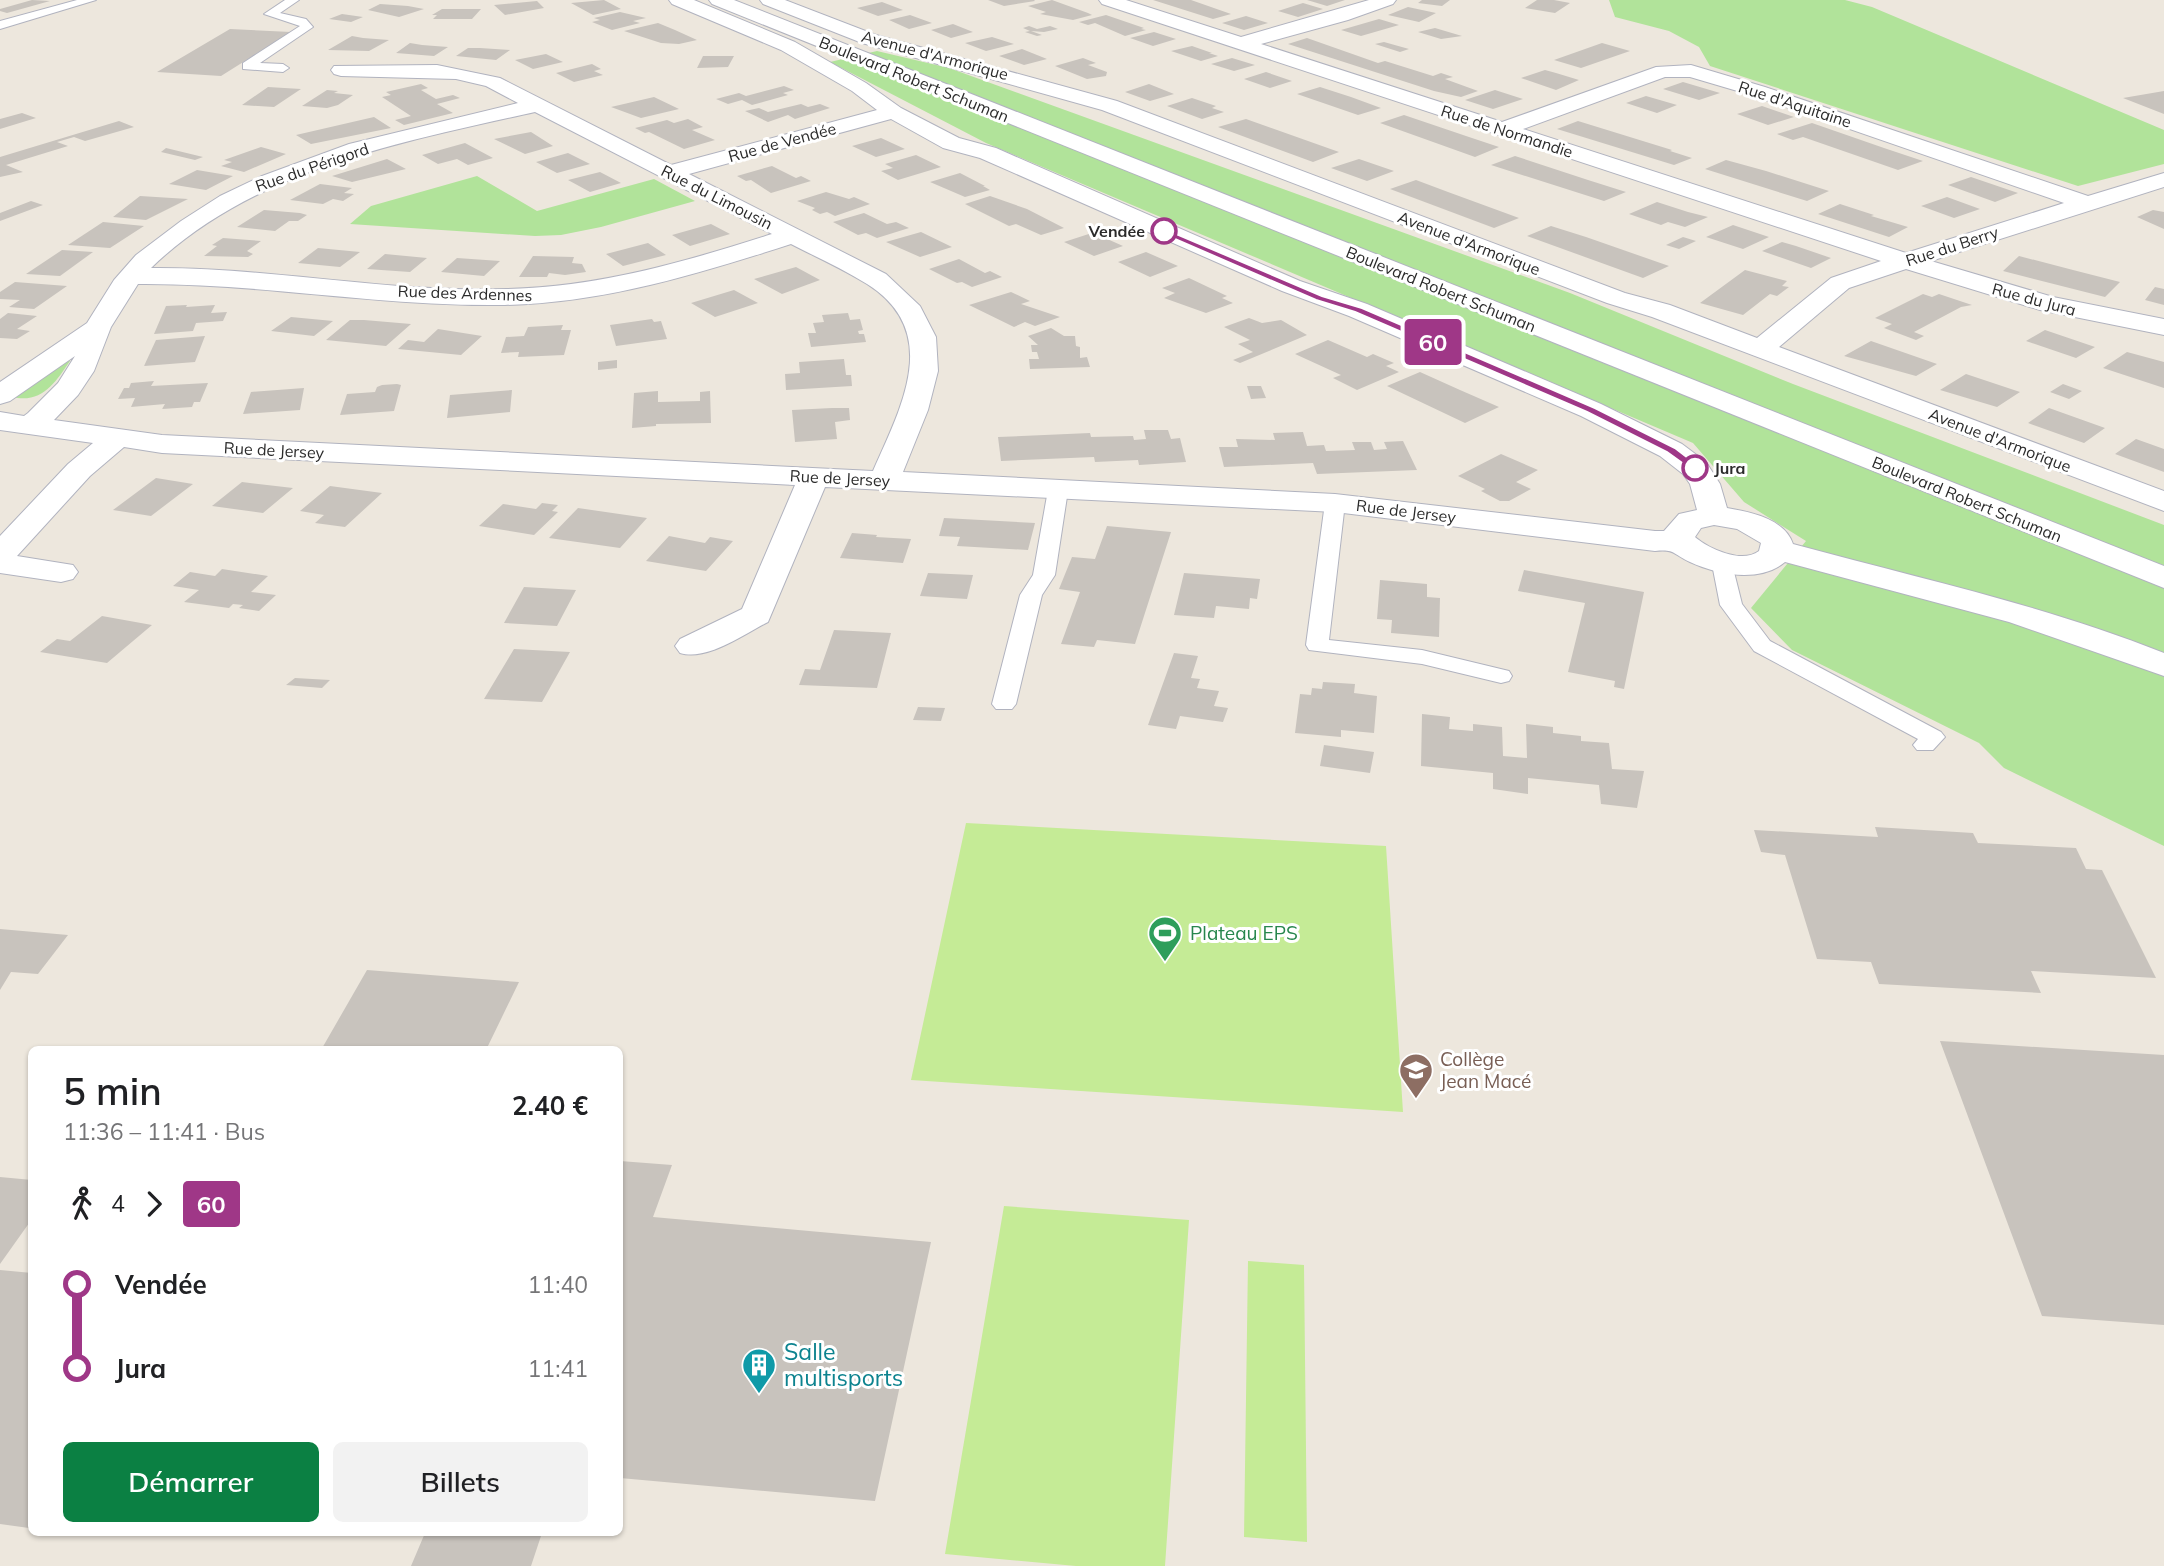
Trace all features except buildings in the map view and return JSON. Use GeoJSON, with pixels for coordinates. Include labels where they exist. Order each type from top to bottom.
{"type":"FeatureCollection","features":[{"type":"Feature","properties":{"kind":"street"},"geometry":{"type":"LineString","coordinates":[[678,0],[788,46],[859,87],[894,112],[951,143],[988,153],[1291,286],[1359,310],[1591,410],[1671,450],[1695,468],[1705,484],[1714,516]]}},
{"type":"Feature","properties":{"kind":"street","name":"Boulevard Robert Schuman"},"geometry":{"type":"LineString","coordinates":[[718,0],[2164,578]]}},
{"type":"Feature","properties":{"kind":"street","name":"Avenue d'Armorique"},"geometry":{"type":"LineString","coordinates":[[769,0],[868,38],[1070,91],[2164,502]]}},
{"type":"Feature","properties":{"kind":"street","name":"Rue de Normandie"},"geometry":{"type":"LineString","coordinates":[[1108,0],[1907,261]]}},
{"type":"Feature","properties":{"kind":"street"},"geometry":{"type":"LineString","coordinates":[[1241,44],[1387,0]]}},
{"type":"Feature","properties":{"kind":"street","name":"Rue du Limousin"},"geometry":{"type":"LineString","coordinates":[[341,70],[471,74],[877,279],[906,306],[924,339],[925,367],[884,480]]}},
{"type":"Feature","properties":{"kind":"street","name":"Rue d'Aquitaine"},"geometry":{"type":"LineString","coordinates":[[1502,129],[1663,71],[1691,71],[1844,119],[2087,203]]}},
{"type":"Feature","properties":{"kind":"street","name":"Rue du Périgord"},"geometry":{"type":"LineString","coordinates":[[30,425],[53,409],[87,361],[97,328],[130,276],[151,254],[214,209],[246,190],[284,173],[392,140],[537,105]]}},
{"type":"Feature","properties":{"kind":"street","name":"Rue de Vendée"},"geometry":{"type":"LineString","coordinates":[[669,172],[894,112]]}},
{"type":"Feature","properties":{"kind":"street","name":"Rue du Berry"},"geometry":{"type":"LineString","coordinates":[[1760,349],[1840,283],[2164,180]]}},
{"type":"Feature","properties":{"kind":"street","name":"Rue des Ardennes"},"geometry":{"type":"LineString","coordinates":[[130,276],[184,274],[445,295],[532,295],[603,289],[643,281],[793,236]]}},
{"type":"Feature","properties":{"kind":"street","name":"Rue du Jura"},"geometry":{"type":"LineString","coordinates":[[1907,261],[2049,304],[2164,327]]}},
{"type":"Feature","properties":{"kind":"street","name":"Rue du Périgord"},"geometry":{"type":"LineString","coordinates":[[0,395],[97,328]]}},
{"type":"Feature","properties":{"kind":"street","name":"Rue de Jersey"},"geometry":{"type":"LineString","coordinates":[[0,421],[162,444],[1335,503],[1655,541],[1679,539]]}},
{"type":"Feature","properties":{"kind":"street"},"geometry":{"type":"LineString","coordinates":[[0,555],[79,470],[117,438]]}},
{"type":"Feature","properties":{"kind":"street"},"geometry":{"type":"LineString","coordinates":[[692,646],[757,615],[814,477]]}},
{"type":"Feature","properties":{"kind":"street"},"geometry":{"type":"LineString","coordinates":[[1714,516],[1730,517],[1760,527],[1771,534],[1777,542],[1773,557],[1752,565],[1722,564],[1694,554],[1679,539],[1683,526],[1714,516]]}},
{"type":"Feature","properties":{"kind":"street"},"geometry":{"type":"LineString","coordinates":[[1777,550],[2009,611],[2135,652],[2164,665]]}},
{"type":"Feature","properties":{"kind":"street"},"geometry":{"type":"LineString","coordinates":[[0,563],[61,572]]}},
{"type":"Feature","properties":{"kind":"lane"},"geometry":{"type":"LineString","coordinates":[[0,25],[90,0]]}},
{"type":"Feature","properties":{"kind":"lane"},"geometry":{"type":"LineString","coordinates":[[283,68],[247,66],[307,27],[302,22],[270,15],[293,0]]}},
{"type":"Feature","properties":{"kind":"lane"},"geometry":{"type":"LineString","coordinates":[[1004,704],[1031,595],[1044,575],[1058,490]]}},
{"type":"Feature","properties":{"kind":"lane"},"geometry":{"type":"LineString","coordinates":[[1335,503],[1317,645],[1422,657],[1501,676]]}},
{"type":"Feature","properties":{"kind":"lane"},"geometry":{"type":"LineString","coordinates":[[1722,564],[1731,605],[1757,653],[1933,737],[1925,745]]}},
{"type":"Feature","properties":{"kind":"green space"},"geometry":{"type":"Polygon","coordinates":[[[1609,0],[1845,0],[1872,7],[2164,130],[2164,164],[2078,186],[1710,66],[1699,47],[1669,31],[1615,17],[1609,0]]]}},
{"type":"Feature","properties":{"kind":"green space"},"geometry":{"type":"Polygon","coordinates":[[[877,51],[949,68],[1570,293],[1793,384],[2164,525],[2164,846],[2004,768],[1979,743],[1792,650],[1751,608],[1806,541],[1744,502],[1693,443],[986,143],[830,62],[877,51]]]}},
{"type":"Feature","properties":{"kind":"green space"},"geometry":{"type":"Polygon","coordinates":[[[477,176],[537,211],[654,179],[695,201],[561,235],[535,236],[350,224],[371,206],[477,176]]]}},
{"type":"Feature","properties":{"kind":"green space"},"geometry":{"type":"Polygon","coordinates":[[[64,360],[70,361],[47,390],[32,397],[12,397],[64,360]]]}},
{"type":"Feature","properties":{"kind":"green space","name":"Plateau EPS"},"geometry":{"type":"Polygon","coordinates":[[[966,823],[1386,846],[1403,1112],[911,1080],[966,823]]]}},
{"type":"Feature","properties":{"kind":"green space"},"geometry":{"type":"Polygon","coordinates":[[[1004,1206],[1189,1220],[1165,1566],[1076,1566],[945,1554],[1004,1206]]]}},
{"type":"Feature","properties":{"kind":"green space"},"geometry":{"type":"Polygon","coordinates":[[[1248,1261],[1304,1265],[1307,1542],[1244,1537],[1248,1261]]]}},
{"type":"Feature","properties":{"kind":"bus line","name":"60"},"geometry":{"type":"LineString","coordinates":[[1164,231],[1319,298],[1359,310],[1591,410],[1671,450],[1695,468]]}},
{"type":"Feature","properties":{"kind":"place","name":"Vendée"},"geometry":{"type":"Point","coordinates":[1164,231]}},
{"type":"Feature","properties":{"kind":"place","name":"Jura"},"geometry":{"type":"Point","coordinates":[1695,468]}},
{"type":"Feature","properties":{"kind":"place","name":"Plateau EPS"},"geometry":{"type":"Point","coordinates":[1165,963]}},
{"type":"Feature","properties":{"kind":"place","name":"Collège Jean Macé"},"geometry":{"type":"Point","coordinates":[1416,1100]}},
{"type":"Feature","properties":{"kind":"place","name":"Salle multisports"},"geometry":{"type":"Point","coordinates":[759,1395]}}]}
